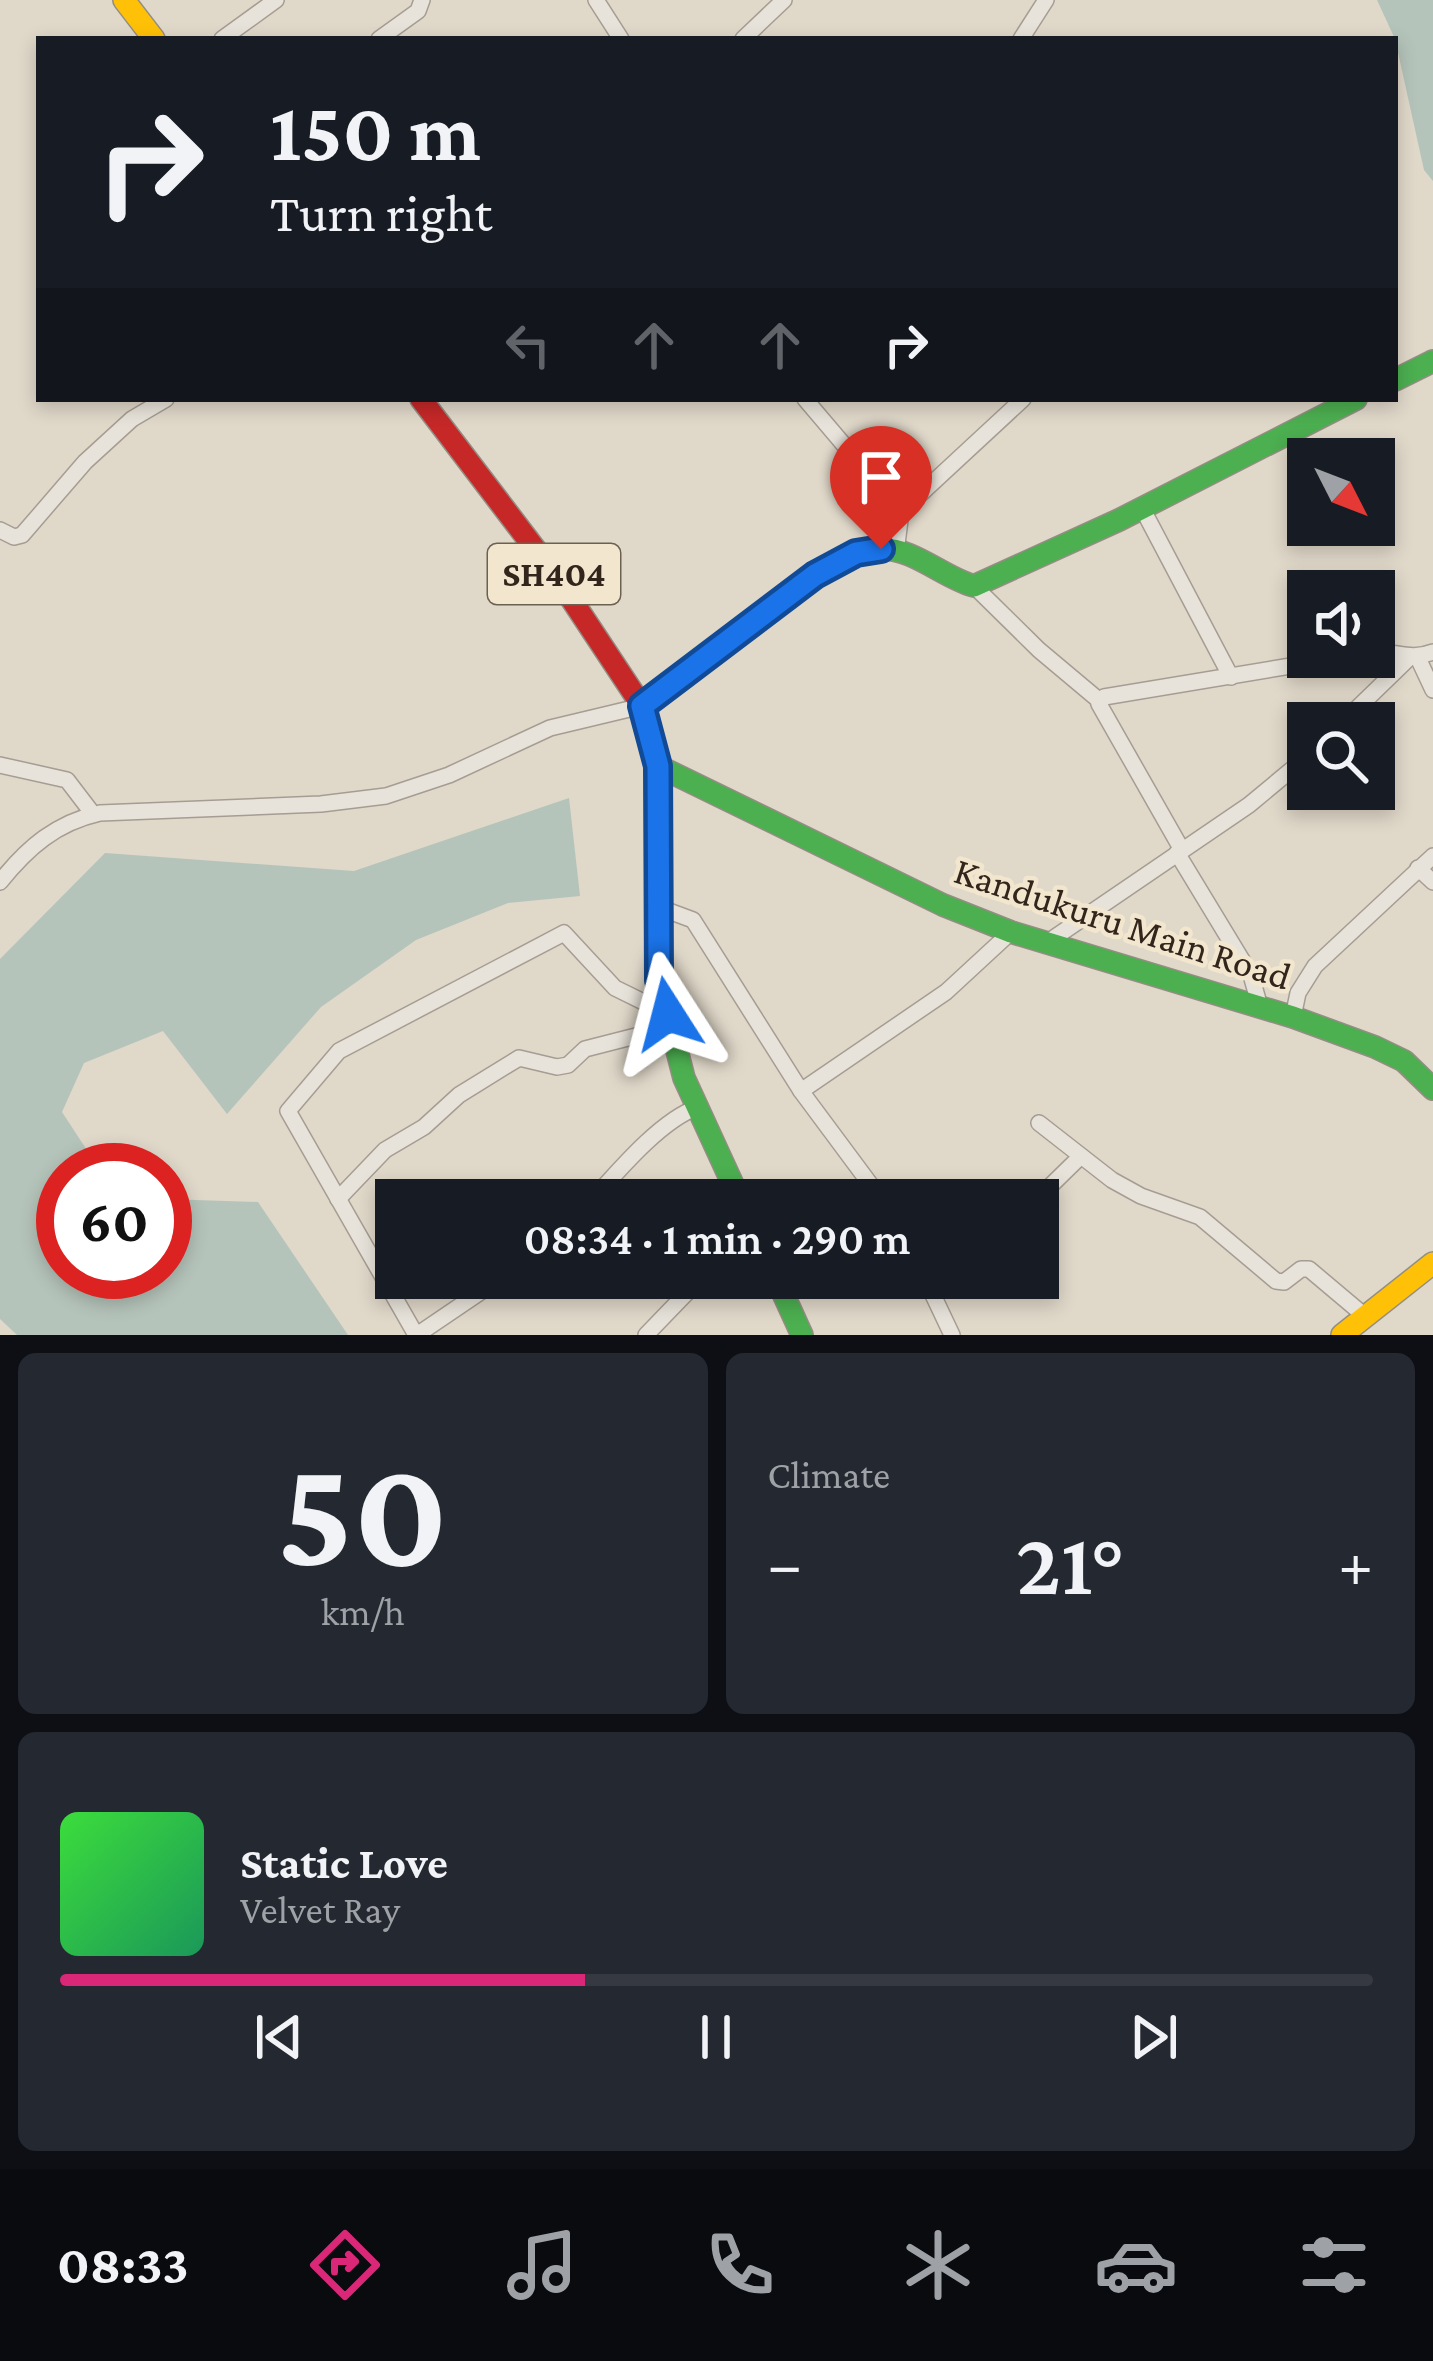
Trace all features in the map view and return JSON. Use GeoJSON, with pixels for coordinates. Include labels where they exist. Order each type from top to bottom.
{"type":"FeatureCollection","features":[{"type":"Feature","properties":{"kind":"street"},"geometry":{"type":"LineString","coordinates":[[124,0],[152,36]]}},
{"type":"Feature","properties":{"kind":"street"},"geometry":{"type":"LineString","coordinates":[[225,36],[276,0]]}},
{"type":"Feature","properties":{"kind":"street"},"geometry":{"type":"LineString","coordinates":[[383,36],[418,11],[422,0]]}},
{"type":"Feature","properties":{"kind":"street"},"geometry":{"type":"LineString","coordinates":[[746,36],[784,0]]}},
{"type":"Feature","properties":{"kind":"street"},"geometry":{"type":"LineString","coordinates":[[1023,36],[1046,0]]}},
{"type":"Feature","properties":{"kind":"street"},"geometry":{"type":"LineString","coordinates":[[598,1],[619,36]]}},
{"type":"Feature","properties":{"kind":"street"},"geometry":{"type":"LineString","coordinates":[[1398,378],[1433,361]]}},
{"type":"Feature","properties":{"kind":"street"},"geometry":{"type":"LineString","coordinates":[[0,530],[22,536],[85,462],[132,419],[161,402]]}},
{"type":"Feature","properties":{"kind":"street","name":"SH404"},"geometry":{"type":"LineString","coordinates":[[423,402],[558,579],[642,706],[658,766],[659,980],[684,1078],[731,1179]]}},
{"type":"Feature","properties":{"kind":"street"},"geometry":{"type":"LineString","coordinates":[[808,402],[901,512]]}},
{"type":"Feature","properties":{"kind":"street"},"geometry":{"type":"LineString","coordinates":[[896,552],[901,512],[1021,402]]}},
{"type":"Feature","properties":{"kind":"street"},"geometry":{"type":"LineString","coordinates":[[0,882],[25,850],[53,830],[93,814],[321,804],[386,796],[449,775],[550,728],[642,706],[815,575],[856,553],[896,552],[959,584],[974,586],[1090,537],[1141,506],[1350,402]]}},
{"type":"Feature","properties":{"kind":"street"},"geometry":{"type":"LineString","coordinates":[[1141,506],[1231,677]]}},
{"type":"Feature","properties":{"kind":"street"},"geometry":{"type":"LineString","coordinates":[[974,586],[1039,650],[1101,701],[1251,975],[1260,1007]]}},
{"type":"Feature","properties":{"kind":"street"},"geometry":{"type":"LineString","coordinates":[[1366,702],[1420,656],[1433,690]]}},
{"type":"Feature","properties":{"kind":"street"},"geometry":{"type":"LineString","coordinates":[[1101,701],[1287,667]]}},
{"type":"Feature","properties":{"kind":"street"},"geometry":{"type":"LineString","coordinates":[[0,765],[67,780],[93,814]]}},
{"type":"Feature","properties":{"kind":"street","name":"Kandukuru Main Road"},"geometry":{"type":"LineString","coordinates":[[658,766],[943,904],[1011,932],[1293,1017],[1404,1060],[1433,1089]]}},
{"type":"Feature","properties":{"kind":"street"},"geometry":{"type":"LineString","coordinates":[[1048,942],[1287,776]]}},
{"type":"Feature","properties":{"kind":"street"},"geometry":{"type":"LineString","coordinates":[[1293,1017],[1298,993],[1316,966],[1433,856]]}},
{"type":"Feature","properties":{"kind":"street"},"geometry":{"type":"LineString","coordinates":[[1418,868],[1433,882]]}},
{"type":"Feature","properties":{"kind":"street"},"geometry":{"type":"LineString","coordinates":[[658,907],[693,920],[801,1091],[866,1179]]}},
{"type":"Feature","properties":{"kind":"street"},"geometry":{"type":"LineString","coordinates":[[801,1091],[946,992],[1011,932]]}},
{"type":"Feature","properties":{"kind":"street"},"geometry":{"type":"LineString","coordinates":[[470,1299],[416,1335],[288,1111],[339,1051],[564,933],[615,988],[669,1020]]}},
{"type":"Feature","properties":{"kind":"street"},"geometry":{"type":"LineString","coordinates":[[338,1199],[385,1150],[519,1058],[568,1065],[585,1049],[669,1020]]}},
{"type":"Feature","properties":{"kind":"street"},"geometry":{"type":"LineString","coordinates":[[612,1179],[661,1127],[698,1107]]}},
{"type":"Feature","properties":{"kind":"street"},"geometry":{"type":"LineString","coordinates":[[1039,1123],[1141,1196],[1200,1217],[1276,1281],[1284,1282],[1301,1269],[1310,1269],[1366,1317]]}},
{"type":"Feature","properties":{"kind":"street"},"geometry":{"type":"LineString","coordinates":[[1057,1179],[1081,1156]]}},
{"type":"Feature","properties":{"kind":"street"},"geometry":{"type":"LineString","coordinates":[[1342,1335],[1433,1263]]}},
{"type":"Feature","properties":{"kind":"street"},"geometry":{"type":"LineString","coordinates":[[646,1335],[681,1299]]}},
{"type":"Feature","properties":{"kind":"street"},"geometry":{"type":"LineString","coordinates":[[786,1299],[802,1335]]}},
{"type":"Feature","properties":{"kind":"street"},"geometry":{"type":"LineString","coordinates":[[935,1299],[952,1335]]}},
{"type":"Feature","properties":{"kind":"shaded area"},"geometry":{"type":"Polygon","coordinates":[[[1377,0],[1433,0],[1433,181],[1424,170],[1398,36],[1394,36],[1377,0]]]}},
{"type":"Feature","properties":{"kind":"shaded area"},"geometry":{"type":"Polygon","coordinates":[[[569,798],[580,896],[508,903],[416,940],[321,1007],[227,1114],[163,1031],[84,1063],[62,1112],[82,1143],[36,1143],[36,1299],[192,1299],[192,1200],[258,1202],[348,1335],[17,1335],[0,1319],[0,959],[105,853],[354,871],[569,798]]]}},
{"type":"Feature","properties":{"kind":"traffic: fast"},"geometry":{"type":"LineString","coordinates":[[1398,378],[1433,361]]}},
{"type":"Feature","properties":{"kind":"traffic: fast"},"geometry":{"type":"LineString","coordinates":[[642,706],[793,590],[856,555],[880,549],[904,553],[974,586],[1119,520],[1350,402]]}},
{"type":"Feature","properties":{"kind":"traffic: fast"},"geometry":{"type":"LineString","coordinates":[[658,766],[943,905],[1011,932],[1293,1017],[1375,1047],[1404,1061],[1433,1089]]}},
{"type":"Feature","properties":{"kind":"traffic: fast"},"geometry":{"type":"LineString","coordinates":[[659,916],[659,980],[684,1078],[730,1179]]}},
{"type":"Feature","properties":{"kind":"traffic: fast"},"geometry":{"type":"LineString","coordinates":[[786,1299],[802,1335]]}},
{"type":"Feature","properties":{"kind":"traffic: slow"},"geometry":{"type":"LineString","coordinates":[[124,0],[152,36]]}},
{"type":"Feature","properties":{"kind":"traffic: slow"},"geometry":{"type":"LineString","coordinates":[[1342,1335],[1433,1263]]}},
{"type":"Feature","properties":{"kind":"traffic: jam"},"geometry":{"type":"LineString","coordinates":[[423,402],[558,579],[642,706],[658,766],[659,916]]}},
{"type":"Feature","properties":{"kind":"route"},"geometry":{"type":"LineString","coordinates":[[668,1014],[659,980],[658,766],[642,706],[815,575],[856,553],[881,549]]}}]}
